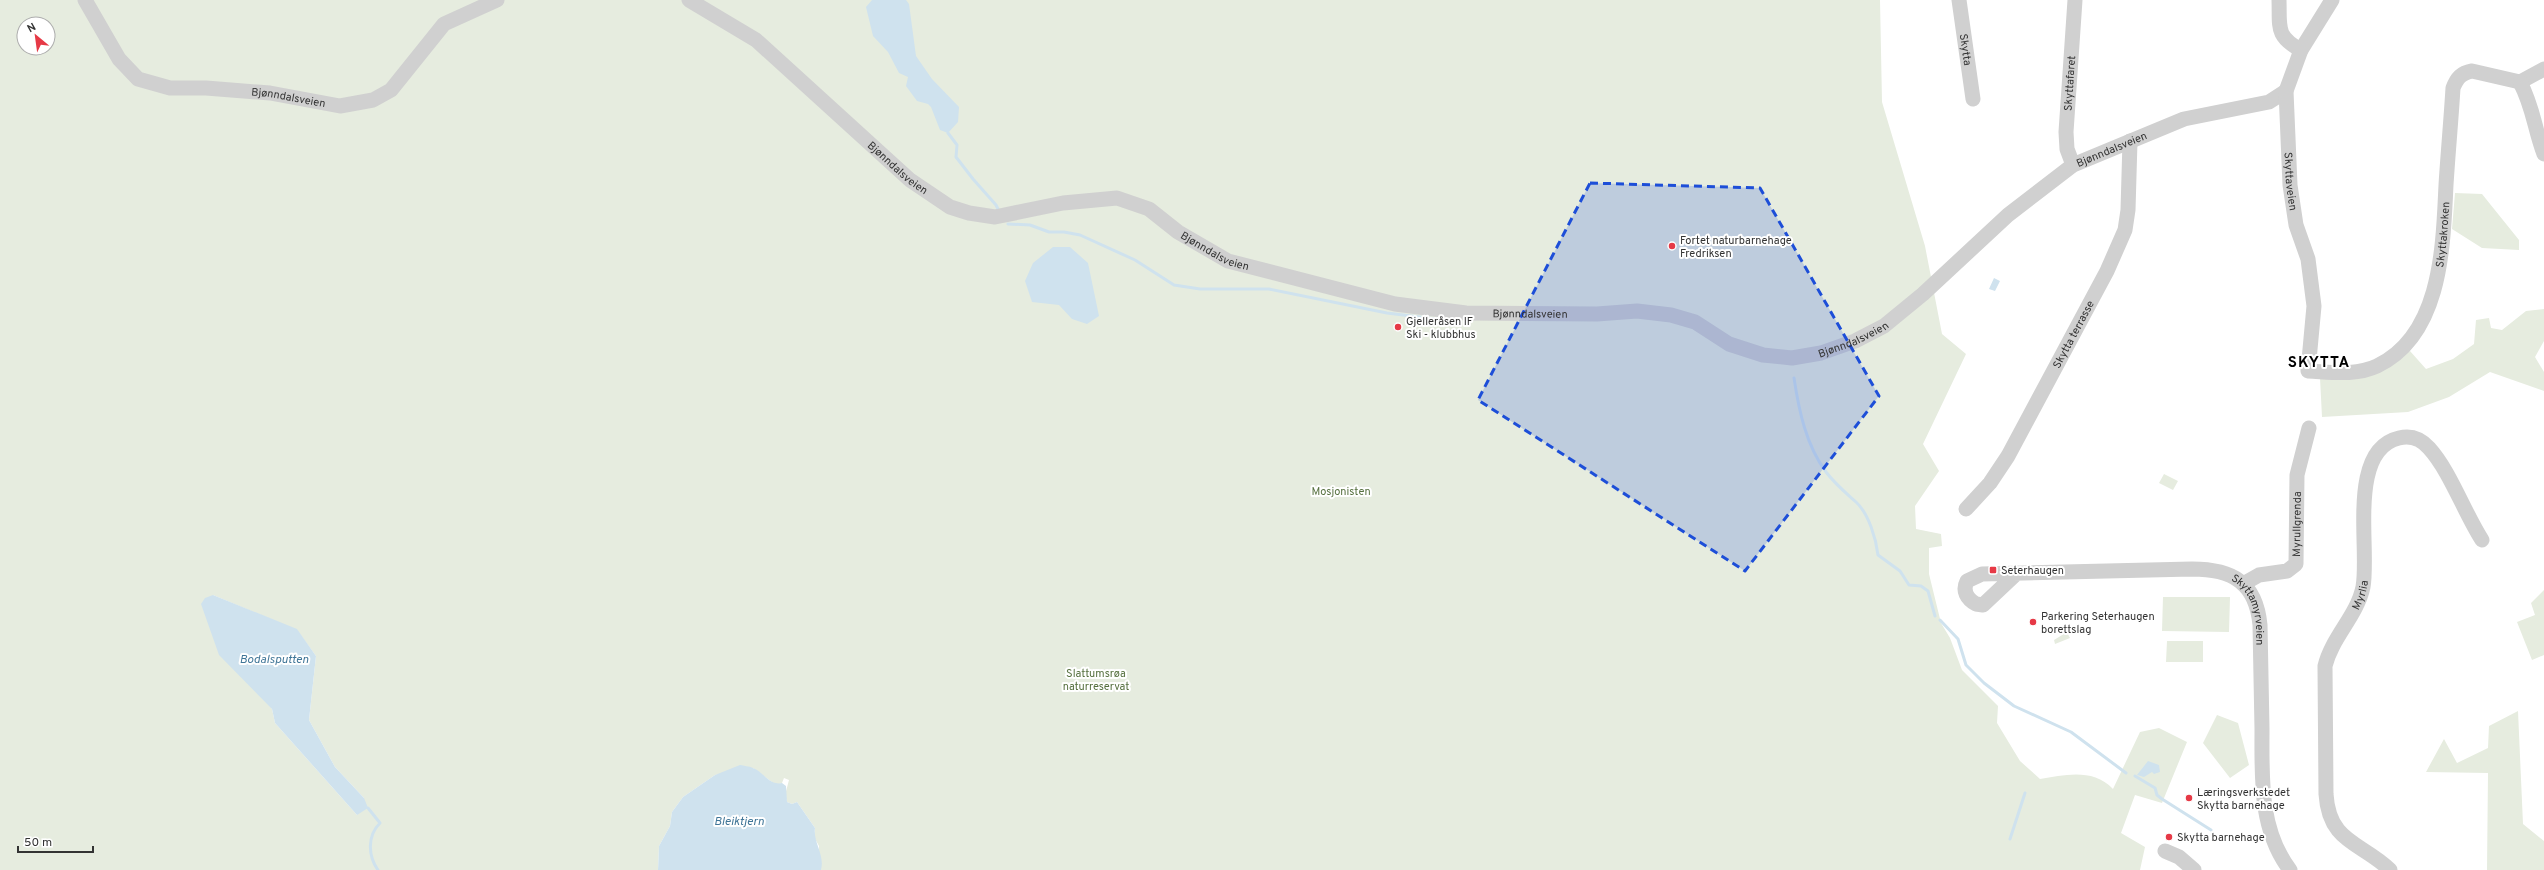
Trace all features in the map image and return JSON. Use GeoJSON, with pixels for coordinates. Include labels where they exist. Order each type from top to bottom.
{"type":"FeatureCollection","features":[{"type":"Feature","properties":{"kind":"street","name":"Bjønndalsveien"},"geometry":{"type":"LineString","coordinates":[[85,0],[118,59],[138,79],[152,85],[170,88],[206,88],[270,93],[340,106],[373,100],[391,90],[444,24],[497,0]]}},
{"type":"Feature","properties":{"kind":"street","name":"Bjønndalsveien"},"geometry":{"type":"LineString","coordinates":[[688,0],[756,40],[910,180],[950,207],[969,213],[995,217],[1063,203],[1117,198],[1149,209],[1178,232],[1228,261],[1395,304],[1466,313],[1597,314],[1637,311],[1671,315],[1695,322],[1729,344],[1770,356],[1792,358],[1821,353],[1854,341],[1884,326],[1923,294],[2008,215],[2073,165],[2184,119],[2269,102],[2286,91]]}},
{"type":"Feature","properties":{"kind":"street","name":"Skytta"},"geometry":{"type":"LineString","coordinates":[[1959,0],[1973,99]]}},
{"type":"Feature","properties":{"kind":"street","name":"Skyttafaret"},"geometry":{"type":"LineString","coordinates":[[2073,165],[2067,149],[2066,132],[2075,0]]}},
{"type":"Feature","properties":{"kind":"street"},"geometry":{"type":"LineString","coordinates":[[2279,0],[2281,35],[2289,43],[2301,50]]}},
{"type":"Feature","properties":{"kind":"street","name":"Skyttaveien"},"geometry":{"type":"LineString","coordinates":[[2308,371],[2314,306],[2308,259],[2296,225],[2290,185],[2286,91],[2301,50],[2332,0]]}},
{"type":"Feature","properties":{"kind":"street"},"geometry":{"type":"LineString","coordinates":[[2544,68],[2520,82],[2534,113],[2538,137],[2544,154]]}},
{"type":"Feature","properties":{"kind":"street","name":"Skyttakroken"},"geometry":{"type":"LineString","coordinates":[[2308,371],[2361,371],[2376,366],[2404,348],[2427,310],[2437,278],[2445,232],[2453,88],[2458,78],[2464,72],[2472,71],[2520,82]]}},
{"type":"Feature","properties":{"kind":"street","name":"Skytta terrasse"},"geometry":{"type":"LineString","coordinates":[[1966,509],[1990,483],[2008,456],[2108,271],[2125,230],[2128,210],[2130,141]]}},
{"type":"Feature","properties":{"kind":"street","name":"Myrullgrenda"},"geometry":{"type":"LineString","coordinates":[[2243,584],[2259,575],[2287,571],[2296,564],[2297,475],[2309,428]]}},
{"type":"Feature","properties":{"kind":"street","name":"Myrlia"},"geometry":{"type":"LineString","coordinates":[[2390,870],[2340,834],[2329,813],[2326,794],[2325,666],[2331,648],[2356,606],[2362,589],[2365,567],[2365,489],[2371,464],[2378,452],[2391,441],[2401,438],[2416,438],[2424,442],[2435,455],[2482,540]]}},
{"type":"Feature","properties":{"kind":"street","name":"Skyttamyrveien"},"geometry":{"type":"LineString","coordinates":[[2017,573],[2208,569],[2227,573],[2243,584],[2253,598],[2259,618],[2264,805],[2271,835],[2286,865]]}},
{"type":"Feature","properties":{"kind":"street"},"geometry":{"type":"LineString","coordinates":[[2165,851],[2179,857],[2194,870]]}},
{"type":"Feature","properties":{"kind":"highlighted area"},"geometry":{"type":"Polygon","coordinates":[[[1590,183],[1760,188],[1879,396],[1745,571],[1478,400],[1590,183]]]}},
{"type":"Feature","properties":{"kind":"green space"},"geometry":{"type":"Polygon","coordinates":[[[0,0],[1880,0],[1882,102],[1925,246],[1942,334],[1966,354],[1923,444],[1939,471],[1915,506],[1916,529],[1941,534],[1942,546],[1929,548],[1929,574],[1941,623],[1950,638],[1962,670],[1998,706],[1997,723],[2020,761],[2040,779],[2069,775],[2088,776],[2105,782],[2113,789],[2140,732],[2159,728],[2187,742],[2162,803],[2135,795],[2121,833],[2145,847],[2140,870],[819,870],[819,846],[814,837],[815,828],[797,802],[792,804],[787,802],[785,795],[789,780],[784,778],[782,783],[776,785],[753,768],[715,775],[683,797],[672,812],[670,826],[659,846],[658,870],[0,870],[0,0]],[[213,595],[272,709],[275,723],[357,815],[364,798],[335,767],[309,720],[316,656],[297,630],[213,595]]]}},
{"type":"Feature","properties":{"kind":"green space"},"geometry":{"type":"Polygon","coordinates":[[[2455,193],[2482,194],[2519,240],[2519,250],[2482,248],[2452,229],[2455,193]]]}},
{"type":"Feature","properties":{"kind":"green space"},"geometry":{"type":"Polygon","coordinates":[[[2544,309],[2544,341],[2535,357],[2544,372],[2544,391],[2490,372],[2449,397],[2408,412],[2322,417],[2320,378],[2379,372],[2410,351],[2426,369],[2453,359],[2474,344],[2476,320],[2489,318],[2491,328],[2502,330],[2526,311],[2544,309]]]}},
{"type":"Feature","properties":{"kind":"green space"},"geometry":{"type":"Polygon","coordinates":[[[2164,474],[2178,481],[2173,490],[2159,483],[2164,474]]]}},
{"type":"Feature","properties":{"kind":"green space"},"geometry":{"type":"Polygon","coordinates":[[[2544,590],[2544,655],[2532,660],[2517,622],[2535,615],[2531,603],[2544,590]]]}},
{"type":"Feature","properties":{"kind":"green space"},"geometry":{"type":"Polygon","coordinates":[[[2163,597],[2230,597],[2229,632],[2162,631],[2163,597]]]}},
{"type":"Feature","properties":{"kind":"green space"},"geometry":{"type":"Polygon","coordinates":[[[2067,632],[2070,638],[2055,644],[2054,640],[2067,632]]]}},
{"type":"Feature","properties":{"kind":"green space"},"geometry":{"type":"Polygon","coordinates":[[[2167,641],[2203,641],[2203,662],[2166,662],[2167,641]]]}},
{"type":"Feature","properties":{"kind":"green space"},"geometry":{"type":"Polygon","coordinates":[[[2518,711],[2523,824],[2544,841],[2544,870],[2487,870],[2488,773],[2426,772],[2444,739],[2457,763],[2488,748],[2489,726],[2518,711]]]}},
{"type":"Feature","properties":{"kind":"green space"},"geometry":{"type":"Polygon","coordinates":[[[2217,715],[2238,723],[2249,765],[2230,778],[2203,743],[2217,715]]]}},
{"type":"Feature","properties":{"kind":"water"},"geometry":{"type":"Polygon","coordinates":[[[872,0],[906,0],[909,4],[916,56],[932,79],[959,107],[958,122],[948,133],[940,130],[931,107],[928,104],[917,101],[906,86],[908,77],[899,73],[888,52],[873,36],[866,7],[872,0]]]}},
{"type":"Feature","properties":{"kind":"water"},"geometry":{"type":"Polygon","coordinates":[[[1053,247],[1070,247],[1088,263],[1099,316],[1087,324],[1072,319],[1059,305],[1032,302],[1025,281],[1033,263],[1053,247]]]}},
{"type":"Feature","properties":{"kind":"water"},"geometry":{"type":"Polygon","coordinates":[[[1994,278],[2000,281],[1995,291],[1989,289],[1994,278]]]}},
{"type":"Feature","properties":{"kind":"water","name":"Bodalsputten"},"geometry":{"type":"Polygon","coordinates":[[[213,595],[297,629],[316,656],[309,720],[335,767],[364,798],[368,808],[357,815],[275,723],[272,709],[219,655],[201,604],[205,598],[213,595]]]}},
{"type":"Feature","properties":{"kind":"water"},"geometry":{"type":"Polygon","coordinates":[[[2148,761],[2159,765],[2160,772],[2154,774],[2152,772],[2144,777],[2137,775],[2148,761]]]}},
{"type":"Feature","properties":{"kind":"water","name":"Bleiktjern"},"geometry":{"type":"Polygon","coordinates":[[[740,765],[753,768],[770,781],[782,783],[786,786],[787,802],[792,804],[797,802],[815,828],[822,864],[821,870],[658,870],[659,846],[670,826],[672,812],[683,797],[715,775],[740,765]]]}},
{"type":"Feature","properties":{"kind":"waterway"},"geometry":{"type":"LineString","coordinates":[[948,133],[957,145],[956,157],[996,205],[999,211]]}},
{"type":"Feature","properties":{"kind":"waterway"},"geometry":{"type":"LineString","coordinates":[[1008,224],[1030,225],[1049,232],[1064,232],[1080,235],[1135,260],[1174,285],[1200,289],[1269,289],[1387,313],[1460,322]]}},
{"type":"Feature","properties":{"kind":"waterway"},"geometry":{"type":"LineString","coordinates":[[1794,378],[1804,427],[1819,462],[1833,480],[1861,507],[1865,513],[1874,534],[1878,555],[1900,571],[1909,585],[1921,586],[1928,591],[1935,616]]}},
{"type":"Feature","properties":{"kind":"waterway"},"geometry":{"type":"LineString","coordinates":[[1940,620],[1958,639],[1966,665],[1984,683],[2014,706],[2071,732],[2126,773]]}},
{"type":"Feature","properties":{"kind":"waterway"},"geometry":{"type":"LineString","coordinates":[[2135,776],[2155,788],[2157,795],[2162,799],[2211,830]]}},
{"type":"Feature","properties":{"kind":"waterway"},"geometry":{"type":"LineString","coordinates":[[2010,839],[2025,793]]}},
{"type":"Feature","properties":{"kind":"waterway"},"geometry":{"type":"LineString","coordinates":[[368,808],[380,823],[373,834],[370,846],[372,859],[378,870]]}},
{"type":"Feature","properties":{"kind":"place","name":"Fortet naturbarnehage Fredriksen"},"geometry":{"type":"Point","coordinates":[1672,246]}},
{"type":"Feature","properties":{"kind":"place","name":"Gjelleråsen IF Ski - klubbhus"},"geometry":{"type":"Point","coordinates":[1398,327]}},
{"type":"Feature","properties":{"kind":"place","name":"Seterhaugen"},"geometry":{"type":"Point","coordinates":[1993,570]}},
{"type":"Feature","properties":{"kind":"place","name":"Parkering Seterhaugen borettslag"},"geometry":{"type":"Point","coordinates":[2033,622]}},
{"type":"Feature","properties":{"kind":"place","name":"Læringsverkstedet Skytta barnehage"},"geometry":{"type":"Point","coordinates":[2189,798]}},
{"type":"Feature","properties":{"kind":"place","name":"Skytta barnehage"},"geometry":{"type":"Point","coordinates":[2169,837]}},
{"type":"Feature","properties":{"kind":"district","name":"SKYTTA"},"geometry":{"type":"Point","coordinates":[2319,362]}},
{"type":"Feature","properties":{"kind":"park label","name":"Mosjonisten"},"geometry":{"type":"Point","coordinates":[1341,491]}},
{"type":"Feature","properties":{"kind":"park label","name":"Slattumsrøa naturreservat"},"geometry":{"type":"Point","coordinates":[1096,679]}}]}
